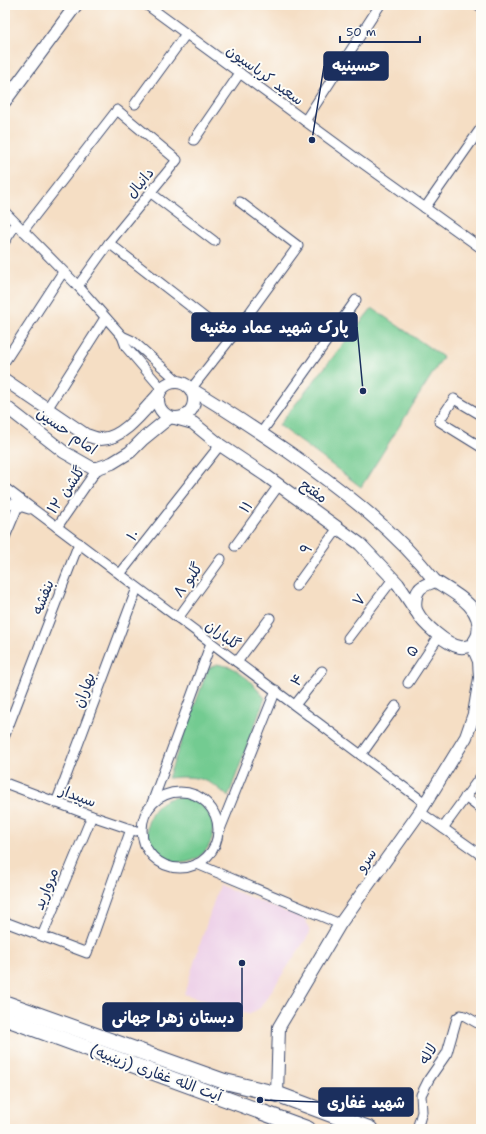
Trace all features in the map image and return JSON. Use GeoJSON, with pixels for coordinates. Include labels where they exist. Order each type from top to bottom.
{"type":"FeatureCollection","features":[{"type":"Feature","properties":{"kind":"main road","name":"آیت الله غفاری (زینبیه)"},"geometry":{"type":"LineString","coordinates":[[5,1003],[223,1081],[277,1094],[370,1129]]}},
{"type":"Feature","properties":{"kind":"main road","name":"آیت الله غفاری (زینبیه)"},"geometry":{"type":"LineString","coordinates":[[5,1018],[308,1129]]}},
{"type":"Feature","properties":{"kind":"street"},"geometry":{"type":"LineString","coordinates":[[5,101],[76,5]]}},
{"type":"Feature","properties":{"kind":"street","name":"سعید کرباسیون"},"geometry":{"type":"LineString","coordinates":[[147,5],[481,248]]}},
{"type":"Feature","properties":{"kind":"street"},"geometry":{"type":"LineString","coordinates":[[305,121],[380,5]]}},
{"type":"Feature","properties":{"kind":"street"},"geometry":{"type":"LineString","coordinates":[[135,104],[186,34]]}},
{"type":"Feature","properties":{"kind":"street"},"geometry":{"type":"LineString","coordinates":[[194,140],[240,74]]}},
{"type":"Feature","properties":{"kind":"street","name":"دانیال"},"geometry":{"type":"LineString","coordinates":[[23,231],[117,110],[177,160],[109,243],[78,286]]}},
{"type":"Feature","properties":{"kind":"street"},"geometry":{"type":"LineString","coordinates":[[425,208],[481,128]]}},
{"type":"Feature","properties":{"kind":"street"},"geometry":{"type":"LineString","coordinates":[[151,193],[214,241]]}},
{"type":"Feature","properties":{"kind":"street"},"geometry":{"type":"LineString","coordinates":[[191,389],[231,338],[298,246],[240,202]]}},
{"type":"Feature","properties":{"kind":"street"},"geometry":{"type":"LineString","coordinates":[[5,212],[78,286],[122,336],[133,341],[179,382],[191,389],[194,399],[192,408],[185,416],[172,418],[161,410],[158,400],[160,391],[170,383],[179,382]]}},
{"type":"Feature","properties":{"kind":"street"},"geometry":{"type":"LineString","coordinates":[[5,241],[16,224]]}},
{"type":"Feature","properties":{"kind":"street"},"geometry":{"type":"LineString","coordinates":[[109,243],[231,338]]}},
{"type":"Feature","properties":{"kind":"street"},"geometry":{"type":"LineString","coordinates":[[5,361],[63,272]]}},
{"type":"Feature","properties":{"kind":"street"},"geometry":{"type":"LineString","coordinates":[[261,433],[356,300]]}},
{"type":"Feature","properties":{"kind":"street"},"geometry":{"type":"LineString","coordinates":[[47,409],[105,318]]}},
{"type":"Feature","properties":{"kind":"street"},"geometry":{"type":"LineString","coordinates":[[122,336],[126,348],[160,391]]}},
{"type":"Feature","properties":{"kind":"street","name":"امام حسین"},"geometry":{"type":"LineString","coordinates":[[5,380],[86,435],[100,439],[116,435],[133,422],[160,391]]}},
{"type":"Feature","properties":{"kind":"street","name":"مفتح"},"geometry":{"type":"LineString","coordinates":[[191,389],[261,433],[345,494],[418,560],[435,582]]}},
{"type":"Feature","properties":{"kind":"street"},"geometry":{"type":"LineString","coordinates":[[481,415],[454,399],[439,421],[481,447]]}},
{"type":"Feature","properties":{"kind":"street","name":"امام حسین"},"geometry":{"type":"LineString","coordinates":[[5,406],[64,452],[92,468],[98,468],[112,463],[130,452],[143,439],[172,418]]}},
{"type":"Feature","properties":{"kind":"street","name":"مفتح"},"geometry":{"type":"LineString","coordinates":[[172,418],[193,423],[220,445],[279,485],[360,544],[398,584],[416,611]]}},
{"type":"Feature","properties":{"kind":"street","name":"۱۰"},"geometry":{"type":"LineString","coordinates":[[120,574],[220,445]]}},
{"type":"Feature","properties":{"kind":"street","name":"گلشن ۱۲"},"geometry":{"type":"LineString","coordinates":[[57,527],[98,468]]}},
{"type":"Feature","properties":{"kind":"street","name":"۱۱"},"geometry":{"type":"LineString","coordinates":[[235,546],[279,485]]}},
{"type":"Feature","properties":{"kind":"street","name":"گلباران"},"geometry":{"type":"LineString","coordinates":[[5,488],[361,755],[422,807],[443,828],[481,855]]}},
{"type":"Feature","properties":{"kind":"street"},"geometry":{"type":"LineString","coordinates":[[5,503],[39,513]]}},
{"type":"Feature","properties":{"kind":"street"},"geometry":{"type":"LineString","coordinates":[[5,537],[18,506]]}},
{"type":"Feature","properties":{"kind":"street","name":"۹"},"geometry":{"type":"LineString","coordinates":[[296,586],[338,528]]}},
{"type":"Feature","properties":{"kind":"street","name":"بنفشه"},"geometry":{"type":"LineString","coordinates":[[5,735],[79,543]]}},
{"type":"Feature","properties":{"kind":"street","name":"گلبو ۸"},"geometry":{"type":"LineString","coordinates":[[178,618],[221,559]]}},
{"type":"Feature","properties":{"kind":"street","name":"۷"},"geometry":{"type":"LineString","coordinates":[[348,638],[393,579]]}},
{"type":"Feature","properties":{"kind":"street"},"geometry":{"type":"LineString","coordinates":[[469,605],[475,613],[480,635],[472,645],[461,648],[450,644],[431,630],[416,611],[416,597],[419,590],[425,585],[435,582],[451,591],[469,605],[481,611]]}},
{"type":"Feature","properties":{"kind":"street","name":"بهاران"},"geometry":{"type":"LineString","coordinates":[[56,803],[137,588]]}},
{"type":"Feature","properties":{"kind":"street"},"geometry":{"type":"LineString","coordinates":[[237,662],[270,618]]}},
{"type":"Feature","properties":{"kind":"street","name":"۵"},"geometry":{"type":"LineString","coordinates":[[408,683],[439,636]]}},
{"type":"Feature","properties":{"kind":"street"},"geometry":{"type":"LineString","coordinates":[[152,803],[211,643]]}},
{"type":"Feature","properties":{"kind":"street","name":"سرو"},"geometry":{"type":"LineString","coordinates":[[277,1094],[279,1027],[340,924],[422,807],[466,737],[474,714],[480,678],[479,661],[472,645]]}},
{"type":"Feature","properties":{"kind":"street","name":"۴"},"geometry":{"type":"LineString","coordinates":[[295,705],[322,671]]}},
{"type":"Feature","properties":{"kind":"street"},"geometry":{"type":"LineString","coordinates":[[218,835],[217,818],[210,806],[201,797],[188,792],[175,791],[162,795],[152,803],[144,814],[141,827],[142,840],[147,851],[156,860],[166,866],[178,869],[191,867],[211,853],[276,690]]}},
{"type":"Feature","properties":{"kind":"street"},"geometry":{"type":"LineString","coordinates":[[361,755],[396,706]]}},
{"type":"Feature","properties":{"kind":"street"},"geometry":{"type":"LineString","coordinates":[[443,828],[481,776]]}},
{"type":"Feature","properties":{"kind":"street","name":"سپیدار"},"geometry":{"type":"LineString","coordinates":[[5,783],[56,803],[142,833]]}},
{"type":"Feature","properties":{"kind":"street"},"geometry":{"type":"LineString","coordinates":[[466,798],[481,809]]}},
{"type":"Feature","properties":{"kind":"street","name":"مروارید"},"geometry":{"type":"LineString","coordinates":[[42,936],[92,816]]}},
{"type":"Feature","properties":{"kind":"street"},"geometry":{"type":"LineString","coordinates":[[5,922],[87,953],[131,829]]}},
{"type":"Feature","properties":{"kind":"street"},"geometry":{"type":"LineString","coordinates":[[197,864],[340,924]]}},
{"type":"Feature","properties":{"kind":"street","name":"لاله"},"geometry":{"type":"LineString","coordinates":[[417,1129],[422,1112],[421,1095],[429,1079],[447,1053],[457,1018],[461,1015],[465,1016],[481,1025]]}},
{"type":"Feature","properties":{"kind":"shaded area"},"geometry":{"type":"Polygon","coordinates":[[[219,885],[306,920],[310,933],[260,1008],[249,1014],[184,994],[219,885]]]}},
{"type":"Feature","properties":{"kind":"green space"},"geometry":{"type":"Polygon","coordinates":[[[372,308],[443,357],[361,487],[279,425],[372,308]]]}},
{"type":"Feature","properties":{"kind":"green space"},"geometry":{"type":"Polygon","coordinates":[[[217,664],[231,667],[248,679],[265,698],[228,797],[215,786],[201,779],[186,777],[168,778],[208,669],[217,664]]]}},
{"type":"Feature","properties":{"kind":"green space"},"geometry":{"type":"Polygon","coordinates":[[[180,797],[193,799],[208,812],[211,817],[213,830],[211,843],[198,858],[193,861],[180,863],[167,861],[152,848],[149,843],[147,830],[149,817],[162,802],[167,799],[180,797]]]}},
{"type":"Feature","properties":{"kind":"place","name":"حسینیه"},"geometry":{"type":"Point","coordinates":[312,140]}},
{"type":"Feature","properties":{"kind":"place","name":"پارک شهید عماد مغنیه"},"geometry":{"type":"Point","coordinates":[363,391]}},
{"type":"Feature","properties":{"kind":"place","name":"دبستان زهرا جهانی"},"geometry":{"type":"Point","coordinates":[242,963]}},
{"type":"Feature","properties":{"kind":"place","name":"شهید غفاری"},"geometry":{"type":"Point","coordinates":[260,1100]}}]}
